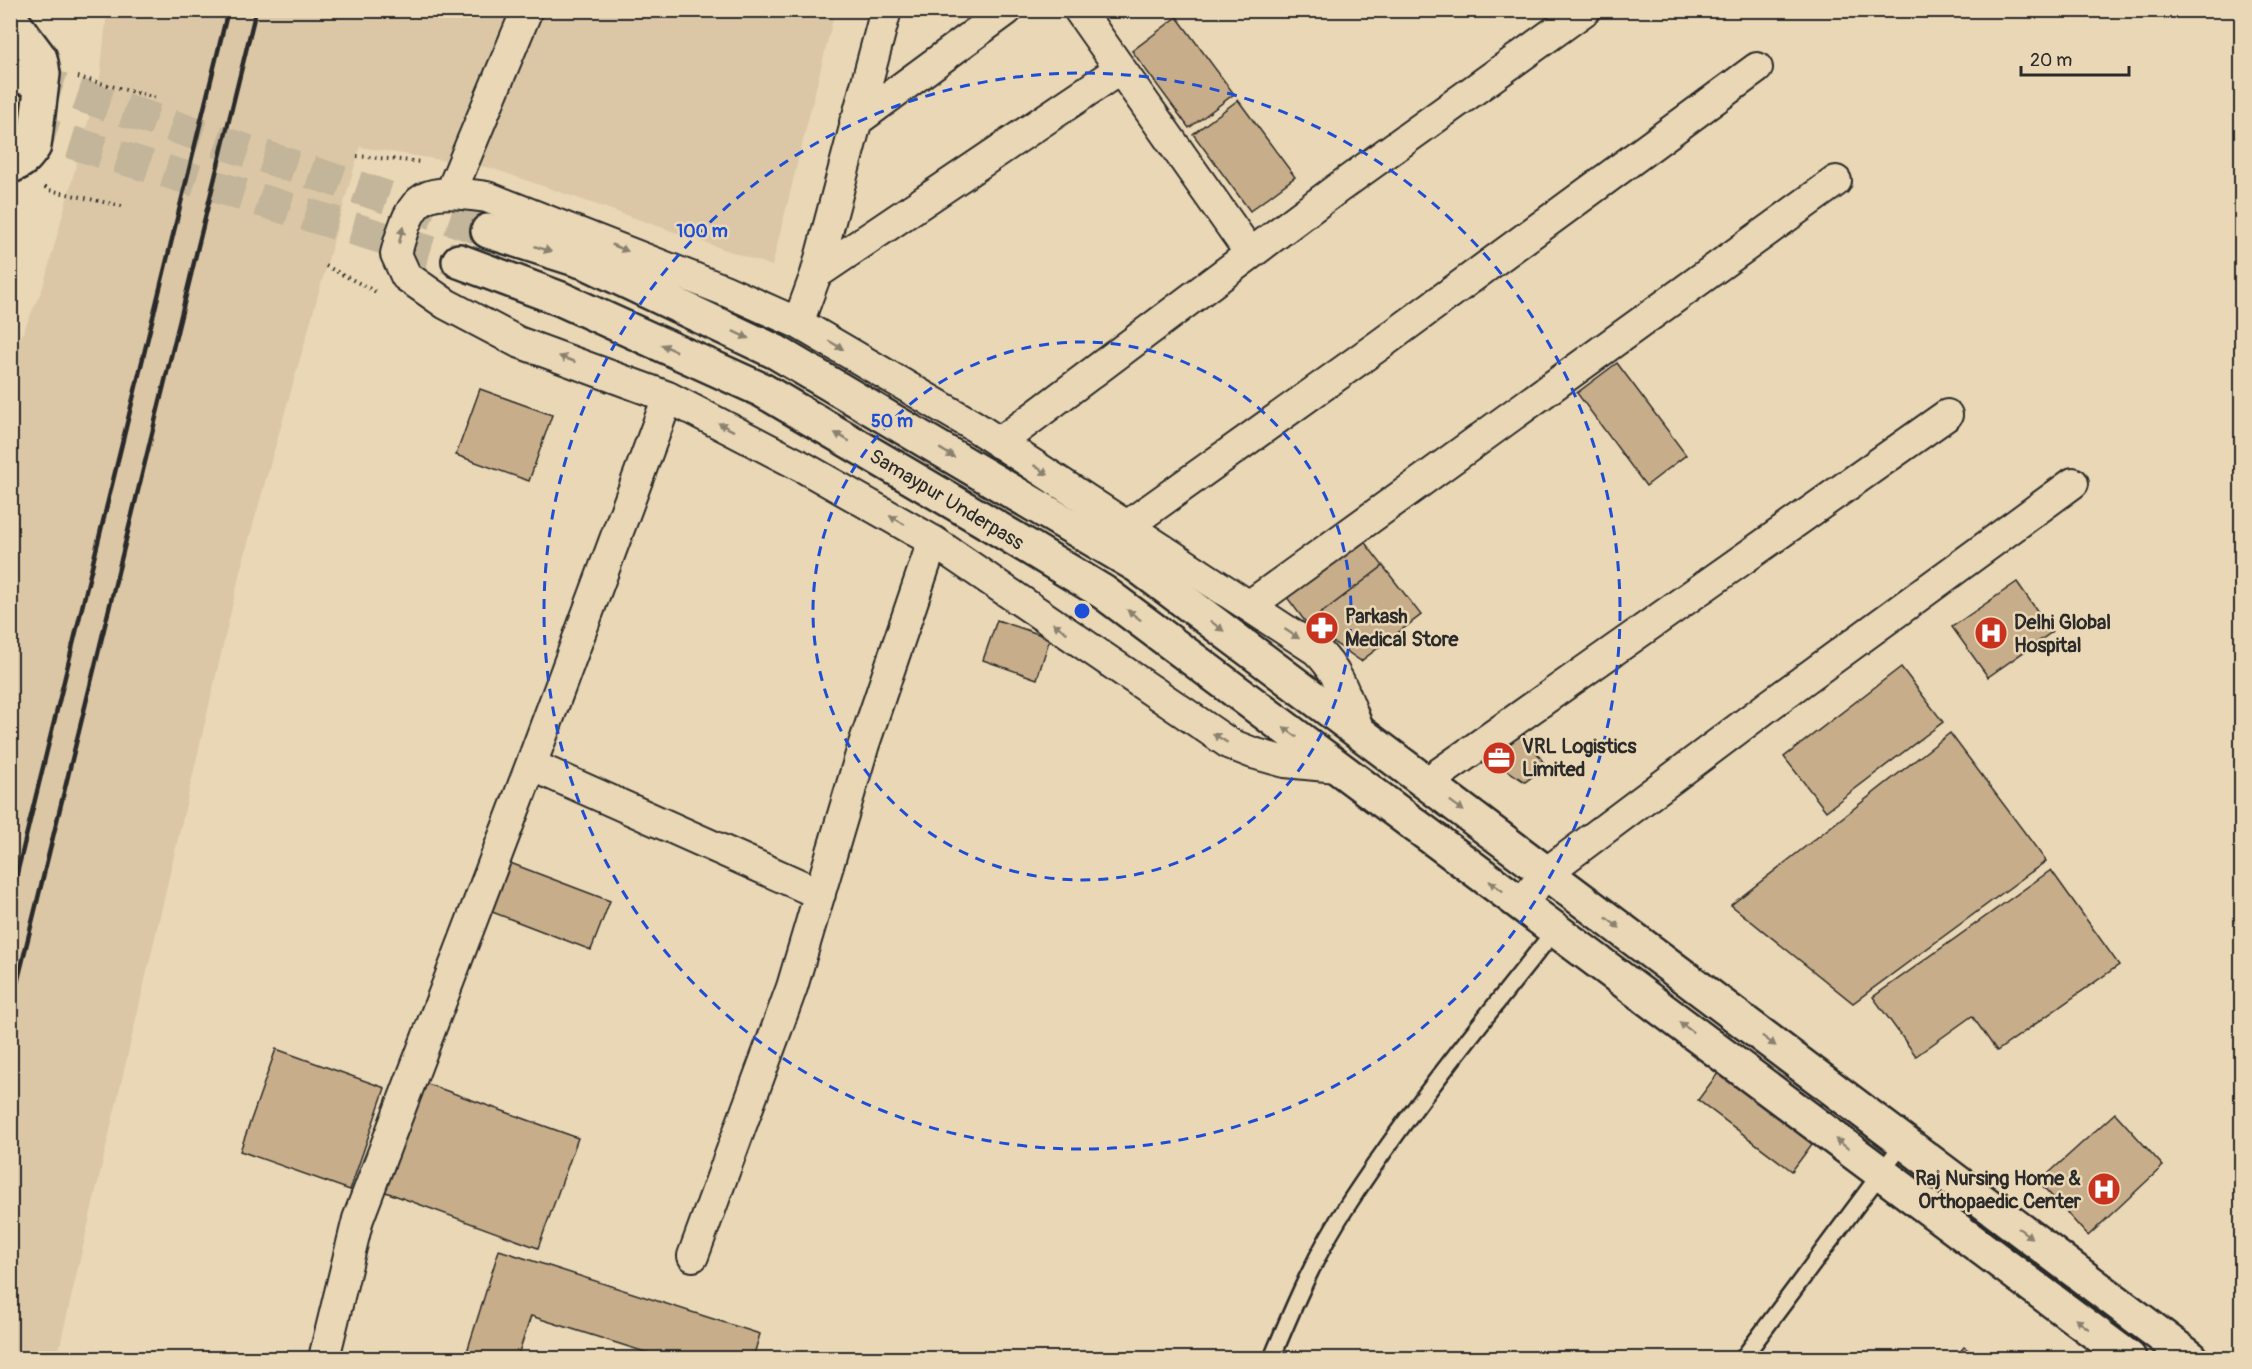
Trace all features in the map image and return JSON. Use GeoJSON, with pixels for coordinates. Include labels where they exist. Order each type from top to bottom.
{"type":"FeatureCollection","features":[{"type":"Feature","properties":{"kind":"main road"},"geometry":{"type":"LineString","coordinates":[[10,18],[40,58],[43,74],[34,146],[23,160],[10,166]]}},
{"type":"Feature","properties":{"kind":"main road","name":"Samaypur Underpass"},"geometry":{"type":"LineString","coordinates":[[488,231],[588,263],[776,352],[1138,566],[2191,1359]]}},
{"type":"Feature","properties":{"kind":"main road","name":"Samaypur Underpass"},"geometry":{"type":"LineString","coordinates":[[459,261],[561,299],[762,390],[1103,592],[2129,1359]]}},
{"type":"Feature","properties":{"kind":"street"},"geometry":{"type":"LineString","coordinates":[[451,192],[527,10]]}},
{"type":"Feature","properties":{"kind":"street"},"geometry":{"type":"LineString","coordinates":[[798,323],[816,274],[886,10]]}},
{"type":"Feature","properties":{"kind":"street"},"geometry":{"type":"LineString","coordinates":[[855,122],[1007,10]]}},
{"type":"Feature","properties":{"kind":"street"},"geometry":{"type":"LineString","coordinates":[[1079,10],[1250,253]]}},
{"type":"Feature","properties":{"kind":"street"},"geometry":{"type":"LineString","coordinates":[[999,443],[1250,253],[1585,10]]}},
{"type":"Feature","properties":{"kind":"street"},"geometry":{"type":"LineString","coordinates":[[1127,526],[1381,344],[1757,68]]}},
{"type":"Feature","properties":{"kind":"street"},"geometry":{"type":"LineString","coordinates":[[816,274],[1120,69]]}},
{"type":"Feature","properties":{"kind":"street"},"geometry":{"type":"LineString","coordinates":[[1249,606],[1836,181]]}},
{"type":"Feature","properties":{"kind":"street"},"geometry":{"type":"LineString","coordinates":[[1337,767],[1285,762],[1230,744],[933,541],[803,467],[668,397],[518,342],[446,304],[406,276],[396,254],[404,223],[414,206],[423,198],[451,192],[487,197],[724,290],[798,323],[999,443],[1310,645],[1328,661],[1337,675],[1360,733]]}},
{"type":"Feature","properties":{"kind":"street"},"geometry":{"type":"LineString","coordinates":[[324,1359],[358,1219],[668,397]]}},
{"type":"Feature","properties":{"kind":"street"},"geometry":{"type":"LineString","coordinates":[[1426,783],[1947,415]]}},
{"type":"Feature","properties":{"kind":"street"},"geometry":{"type":"LineString","coordinates":[[1521,904],[1546,873],[1771,704],[2073,483]]}},
{"type":"Feature","properties":{"kind":"street"},"geometry":{"type":"LineString","coordinates":[[693,1256],[792,987],[864,744],[933,541]]}},
{"type":"Feature","properties":{"kind":"street"},"geometry":{"type":"LineString","coordinates":[[531,765],[820,894]]}},
{"type":"Feature","properties":{"kind":"lane"},"geometry":{"type":"LineString","coordinates":[[1272,1359],[1297,1298],[1348,1205],[1454,1058],[1555,930]]}},
{"type":"Feature","properties":{"kind":"lane"},"geometry":{"type":"LineString","coordinates":[[1743,1359],[1904,1142]]}},
{"type":"Feature","properties":{"kind":"path"},"geometry":{"type":"LineString","coordinates":[[73,76],[156,98]]}},
{"type":"Feature","properties":{"kind":"path"},"geometry":{"type":"LineString","coordinates":[[357,156],[427,162]]}},
{"type":"Feature","properties":{"kind":"path"},"geometry":{"type":"LineString","coordinates":[[49,190],[126,207]]}},
{"type":"Feature","properties":{"kind":"path"},"geometry":{"type":"LineString","coordinates":[[326,266],[376,293]]}},
{"type":"Feature","properties":{"kind":"shaded area"},"geometry":{"type":"Polygon","coordinates":[[[107,11],[835,11],[772,266],[491,168],[360,147],[242,564],[57,1358],[11,1358],[11,359],[43,287],[100,78],[107,11]]]}},
{"type":"Feature","properties":{"kind":"building"},"geometry":{"type":"Polygon","coordinates":[[[1177,17],[1234,94],[1189,128],[1132,51],[1177,17]]]}},
{"type":"Feature","properties":{"kind":"building"},"geometry":{"type":"Polygon","coordinates":[[[1238,100],[1295,177],[1250,211],[1193,134],[1238,100]]]}},
{"type":"Feature","properties":{"kind":"building"},"geometry":{"type":"Polygon","coordinates":[[[1617,363],[1686,455],[1646,486],[1577,393],[1617,363]]]}},
{"type":"Feature","properties":{"kind":"building"},"geometry":{"type":"Polygon","coordinates":[[[480,389],[552,415],[529,481],[456,455],[480,389]]]}},
{"type":"Feature","properties":{"kind":"building"},"geometry":{"type":"Polygon","coordinates":[[[1356,531],[1383,566],[1307,624],[1280,588],[1356,531]]]}},
{"type":"Feature","properties":{"kind":"building"},"geometry":{"type":"Polygon","coordinates":[[[1383,566],[1421,615],[1361,661],[1307,624],[1383,566]]]}},
{"type":"Feature","properties":{"kind":"building"},"geometry":{"type":"Polygon","coordinates":[[[2017,582],[2052,632],[1988,677],[1952,627],[2017,582]]]}},
{"type":"Feature","properties":{"kind":"building"},"geometry":{"type":"Polygon","coordinates":[[[997,620],[1050,638],[1037,679],[983,660],[997,620]]]}},
{"type":"Feature","properties":{"kind":"building"},"geometry":{"type":"Polygon","coordinates":[[[1901,667],[1943,722],[1826,811],[1784,757],[1901,667]]]}},
{"type":"Feature","properties":{"kind":"building"},"geometry":{"type":"Polygon","coordinates":[[[1517,725],[1546,766],[1525,782],[1480,752],[1517,725]]]}},
{"type":"Feature","properties":{"kind":"building"},"geometry":{"type":"Polygon","coordinates":[[[1950,733],[2046,861],[1853,1003],[1731,905],[1950,733]]]}},
{"type":"Feature","properties":{"kind":"building"},"geometry":{"type":"Polygon","coordinates":[[[505,861],[610,901],[591,950],[487,910],[505,861]]]}},
{"type":"Feature","properties":{"kind":"building"},"geometry":{"type":"Polygon","coordinates":[[[2051,870],[2119,965],[1997,1051],[1972,1016],[1916,1056],[1873,997],[2051,870]]]}},
{"type":"Feature","properties":{"kind":"building"},"geometry":{"type":"Polygon","coordinates":[[[276,1049],[385,1088],[350,1190],[240,1151],[276,1049]]]}},
{"type":"Feature","properties":{"kind":"building"},"geometry":{"type":"Polygon","coordinates":[[[1727,1061],[1821,1132],[1792,1171],[1698,1100],[1727,1061]]]}},
{"type":"Feature","properties":{"kind":"building"},"geometry":{"type":"Polygon","coordinates":[[[422,1082],[578,1138],[538,1248],[383,1191],[422,1082]]]}},
{"type":"Feature","properties":{"kind":"building"},"geometry":{"type":"Polygon","coordinates":[[[2115,1113],[2163,1166],[2088,1236],[2039,1182],[2115,1113]]]}},
{"type":"Feature","properties":{"kind":"building"},"geometry":{"type":"Polygon","coordinates":[[[499,1250],[760,1334],[753,1358],[664,1358],[531,1316],[517,1358],[465,1358],[499,1250]]]}},
{"type":"Feature","properties":{"kind":"building"},"geometry":{"type":"Polygon","coordinates":[[[1964,1347],[1980,1358],[1955,1358],[1964,1347]]]}},
{"type":"Feature","properties":{"kind":"tunnel"},"geometry":{"type":"LineString","coordinates":[[31,79],[488,231]]}},
{"type":"Feature","properties":{"kind":"tunnel"},"geometry":{"type":"LineString","coordinates":[[24,128],[459,261]]}},
{"type":"Feature","properties":{"kind":"railway"},"geometry":{"type":"LineString","coordinates":[[10,902],[228,10]]}},
{"type":"Feature","properties":{"kind":"railway"},"geometry":{"type":"LineString","coordinates":[[10,1012],[256,10]]}},
{"type":"Feature","properties":{"kind":"place","name":"Parkash Medical Store"},"geometry":{"type":"Point","coordinates":[1322,628]}},
{"type":"Feature","properties":{"kind":"place","name":"Delhi Global Hospital"},"geometry":{"type":"Point","coordinates":[1991,633]}},
{"type":"Feature","properties":{"kind":"place","name":"VRL Logistics Limited"},"geometry":{"type":"Point","coordinates":[1499,758]}},
{"type":"Feature","properties":{"kind":"place","name":"Raj Nursing Home & Orthopaedic Center"},"geometry":{"type":"Point","coordinates":[2104,1189]}}]}
